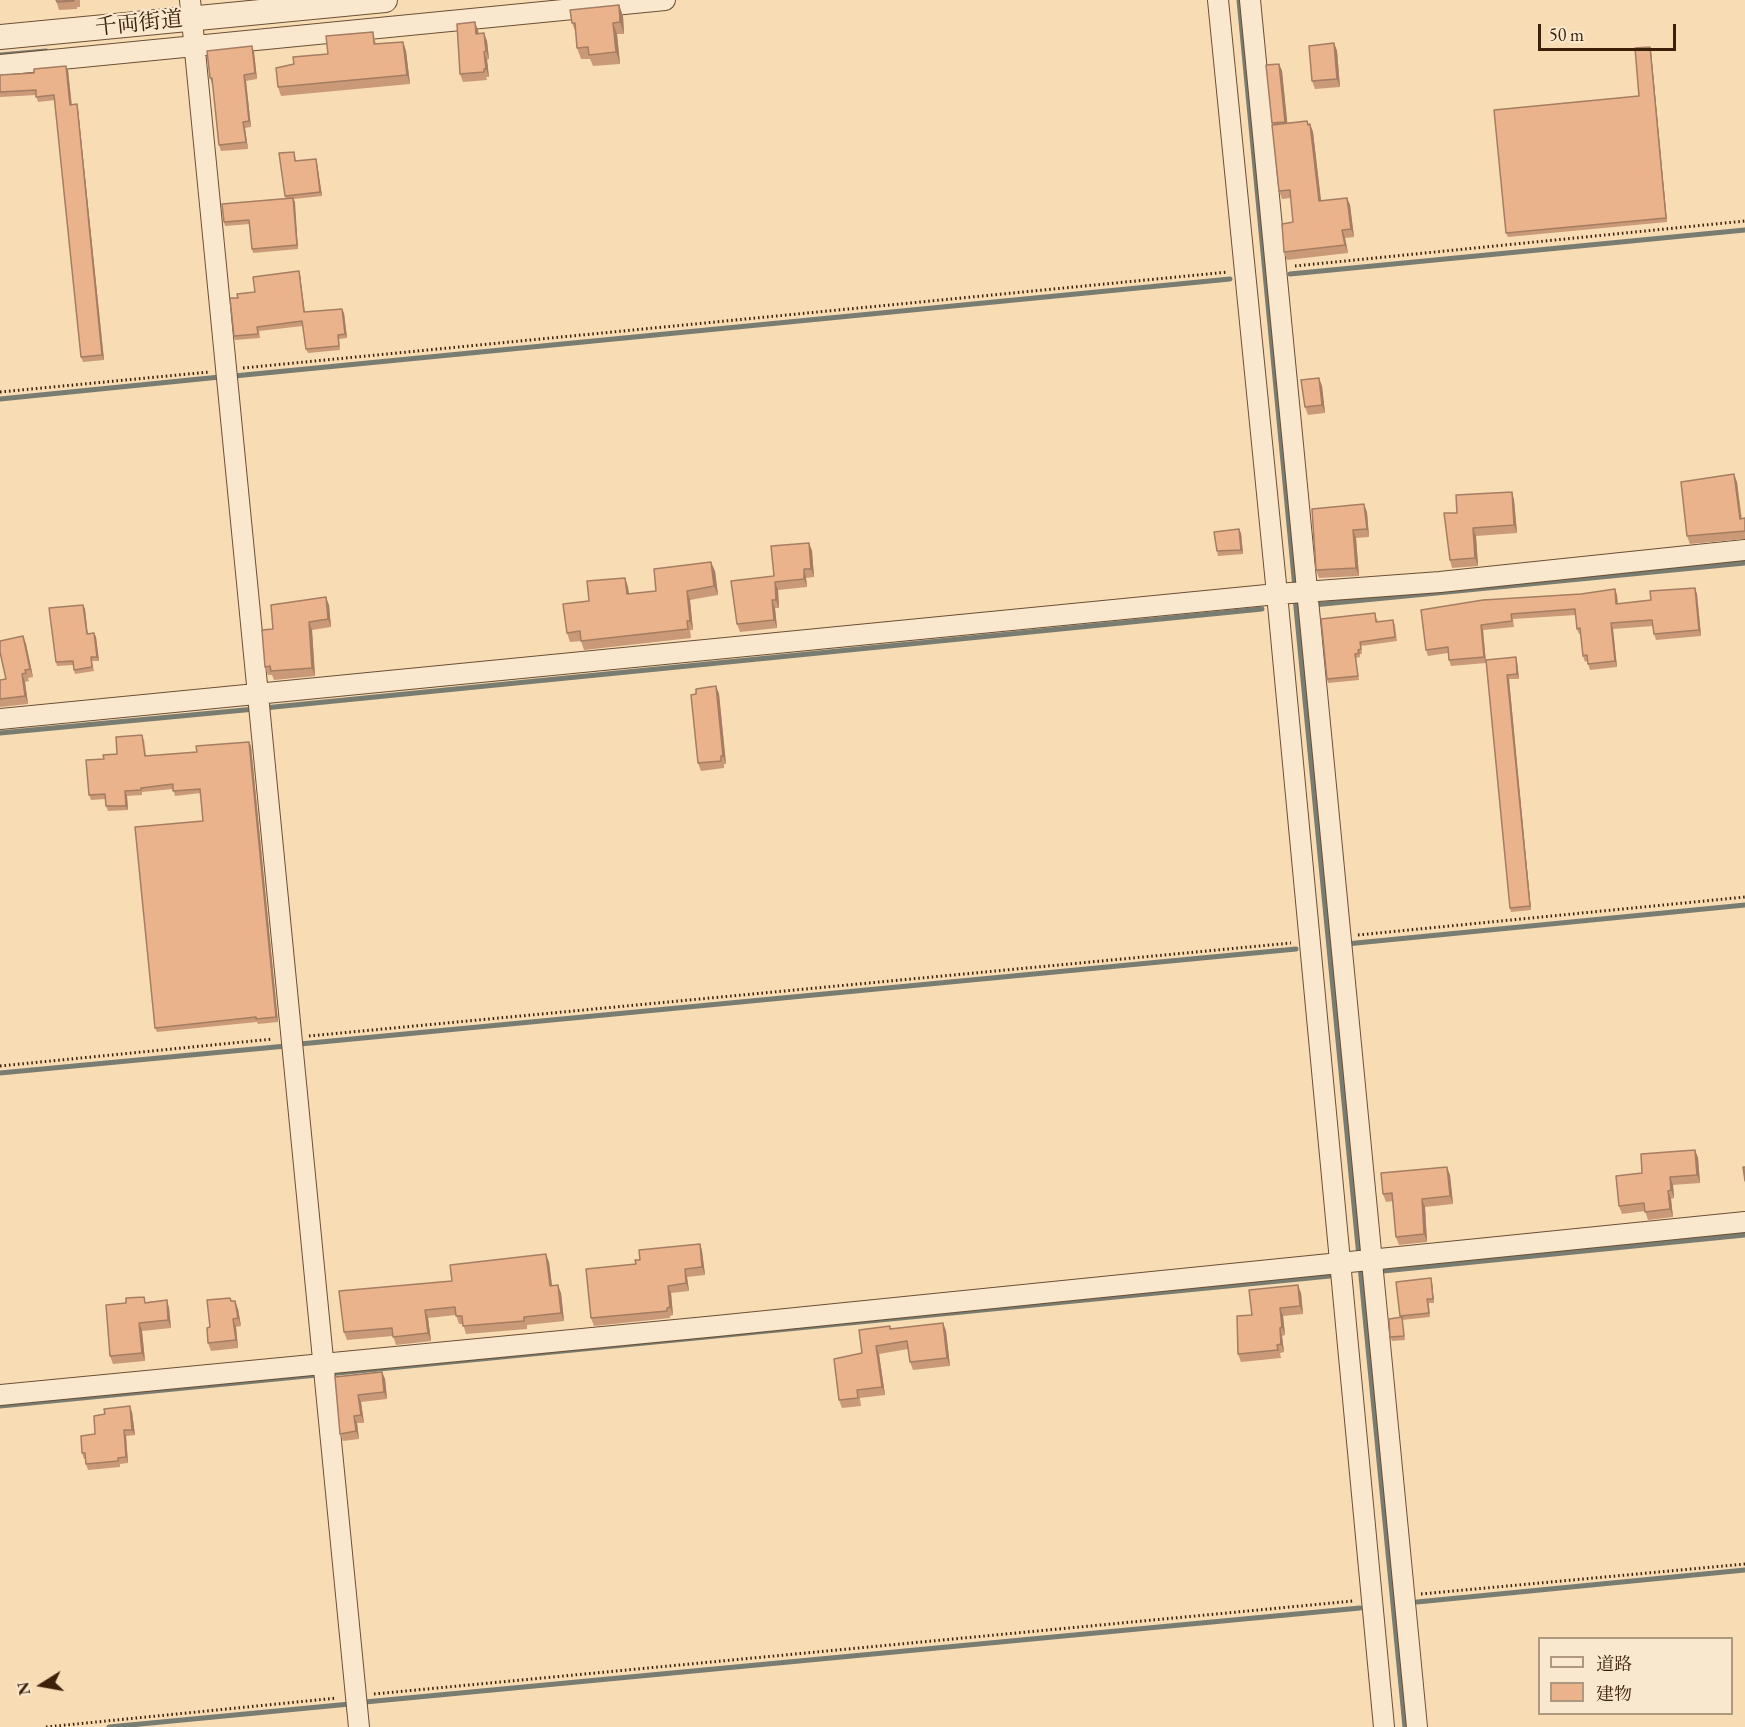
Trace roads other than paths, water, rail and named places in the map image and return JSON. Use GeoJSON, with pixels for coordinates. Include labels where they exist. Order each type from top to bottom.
{"type":"FeatureCollection","features":[{"type":"Feature","properties":{"kind":"street","name":"千両街道"},"geometry":{"type":"LineString","coordinates":[[0,37],[193,27],[385,0]]}},
{"type":"Feature","properties":{"kind":"street"},"geometry":{"type":"LineString","coordinates":[[0,65],[193,27],[483,18],[664,0]]}},
{"type":"Feature","properties":{"kind":"street"},"geometry":{"type":"LineString","coordinates":[[1218,0],[1260,267],[1298,597],[1389,1596],[1417,1727]]}},
{"type":"Feature","properties":{"kind":"street"},"geometry":{"type":"LineString","coordinates":[[1250,0],[1260,267],[1298,597],[1389,1596],[1384,1727]]}},
{"type":"Feature","properties":{"kind":"street"},"geometry":{"type":"LineString","coordinates":[[193,27],[358,1727]]}},
{"type":"Feature","properties":{"kind":"street"},"geometry":{"type":"LineString","coordinates":[[0,719],[260,703],[1745,550]]}},
{"type":"Feature","properties":{"kind":"street"},"geometry":{"type":"LineString","coordinates":[[0,1395],[323,1371],[1745,1222]]}},
{"type":"Feature","properties":{"kind":"waterway"},"geometry":{"type":"LineString","coordinates":[[1239,0],[1295,588]]}},
{"type":"Feature","properties":{"kind":"waterway"},"geometry":{"type":"LineString","coordinates":[[0,55],[46,51]]}},
{"type":"Feature","properties":{"kind":"waterway"},"geometry":{"type":"LineString","coordinates":[[1290,274],[1745,230]]}},
{"type":"Feature","properties":{"kind":"waterway"},"geometry":{"type":"LineString","coordinates":[[234,376],[1230,279]]}},
{"type":"Feature","properties":{"kind":"waterway"},"geometry":{"type":"LineString","coordinates":[[0,399],[220,377]]}},
{"type":"Feature","properties":{"kind":"waterway"},"geometry":{"type":"LineString","coordinates":[[1313,605],[1745,563]]}},
{"type":"Feature","properties":{"kind":"waterway"},"geometry":{"type":"LineString","coordinates":[[1295,597],[1359,1257]]}},
{"type":"Feature","properties":{"kind":"waterway"},"geometry":{"type":"LineString","coordinates":[[264,708],[1262,609]]}},
{"type":"Feature","properties":{"kind":"waterway"},"geometry":{"type":"LineString","coordinates":[[0,733],[255,709]]}},
{"type":"Feature","properties":{"kind":"waterway"},"geometry":{"type":"LineString","coordinates":[[1346,944],[1745,905]]}},
{"type":"Feature","properties":{"kind":"waterway"},"geometry":{"type":"LineString","coordinates":[[300,1044],[1296,949]]}},
{"type":"Feature","properties":{"kind":"waterway"},"geometry":{"type":"LineString","coordinates":[[0,1073],[286,1046]]}},
{"type":"Feature","properties":{"kind":"waterway"},"geometry":{"type":"LineString","coordinates":[[1383,1271],[1745,1235]]}},
{"type":"Feature","properties":{"kind":"waterway"},"geometry":{"type":"LineString","coordinates":[[1360,1266],[1405,1727]]}},
{"type":"Feature","properties":{"kind":"waterway"},"geometry":{"type":"LineString","coordinates":[[0,1406],[1330,1276]]}},
{"type":"Feature","properties":{"kind":"waterway"},"geometry":{"type":"LineString","coordinates":[[1417,1602],[1745,1570]]}},
{"type":"Feature","properties":{"kind":"waterway"},"geometry":{"type":"LineString","coordinates":[[365,1702],[1360,1608]]}},
{"type":"Feature","properties":{"kind":"waterway"},"geometry":{"type":"LineString","coordinates":[[109,1727],[350,1704]]}}]}
